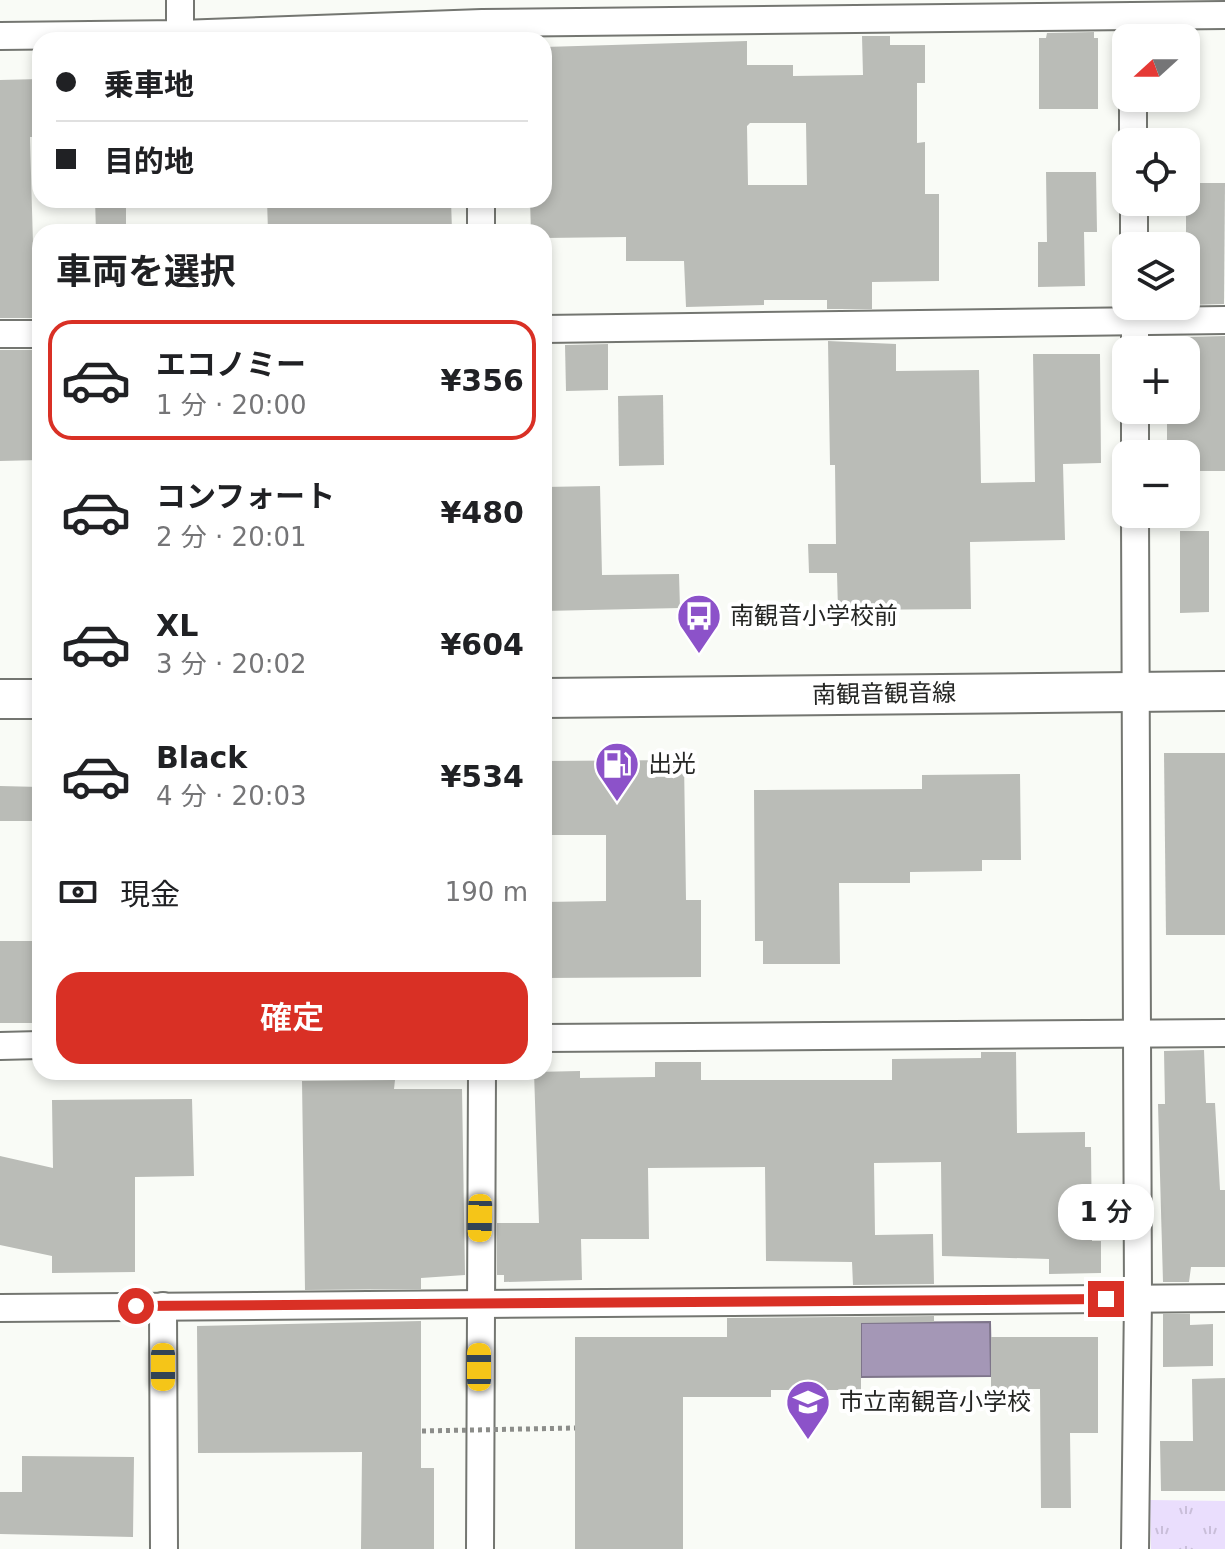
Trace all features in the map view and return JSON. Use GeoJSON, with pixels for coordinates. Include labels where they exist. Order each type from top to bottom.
{"type":"FeatureCollection","features":[{"type":"Feature","properties":{"kind":"main road","name":"南観音観音線"},"geometry":{"type":"LineString","coordinates":[[552,698],[1225,691]]}},
{"type":"Feature","properties":{"kind":"main road"},"geometry":{"type":"LineString","coordinates":[[0,699],[32,699]]}},
{"type":"Feature","properties":{"kind":"street"},"geometry":{"type":"LineString","coordinates":[[180,0],[180,32]]}},
{"type":"Feature","properties":{"kind":"street"},"geometry":{"type":"LineString","coordinates":[[226,32],[809,10],[1132,18],[1225,15]]}},
{"type":"Feature","properties":{"kind":"street"},"geometry":{"type":"LineString","coordinates":[[0,36],[32,36]]}},
{"type":"Feature","properties":{"kind":"street"},"geometry":{"type":"LineString","coordinates":[[552,329],[1112,314]]}},
{"type":"Feature","properties":{"kind":"street"},"geometry":{"type":"LineString","coordinates":[[1200,318],[1225,320]]}},
{"type":"Feature","properties":{"kind":"street"},"geometry":{"type":"LineString","coordinates":[[0,334],[32,334]]}},
{"type":"Feature","properties":{"kind":"street"},"geometry":{"type":"LineString","coordinates":[[1135,528],[1138,1298],[1135,1549]]}},
{"type":"Feature","properties":{"kind":"street"},"geometry":{"type":"LineString","coordinates":[[552,1038],[1225,1033]]}},
{"type":"Feature","properties":{"kind":"street"},"geometry":{"type":"LineString","coordinates":[[0,1046],[32,1045]]}},
{"type":"Feature","properties":{"kind":"street"},"geometry":{"type":"LineString","coordinates":[[480,1549],[482,1080]]}},
{"type":"Feature","properties":{"kind":"street"},"geometry":{"type":"LineString","coordinates":[[0,1308],[1225,1298]]}},
{"type":"Feature","properties":{"kind":"street"},"geometry":{"type":"LineString","coordinates":[[163,1306],[164,1549]]}},
{"type":"Feature","properties":{"kind":"path"},"geometry":{"type":"LineString","coordinates":[[422,1431],[575,1428]]}},
{"type":"Feature","properties":{"kind":"green space"},"geometry":{"type":"Polygon","coordinates":[[[1150,1500],[1225,1501],[1225,1549],[1151,1549],[1150,1500]]]}},
{"type":"Feature","properties":{"kind":"shaded area"},"geometry":{"type":"Polygon","coordinates":[[[990,1322],[991,1376],[861,1377],[861,1323],[990,1322]]]}},
{"type":"Feature","properties":{"kind":"building"},"geometry":{"type":"Polygon","coordinates":[[[1094,32],[1094,38],[1098,38],[1098,109],[1039,109],[1039,38],[1046,38],[1047,33],[1094,32]]]}},
{"type":"Feature","properties":{"kind":"building"},"geometry":{"type":"Polygon","coordinates":[[[862,36],[890,36],[890,45],[925,45],[925,83],[917,83],[917,143],[925,142],[925,194],[939,194],[939,281],[872,282],[872,309],[827,309],[827,300],[764,300],[764,305],[686,307],[684,261],[626,261],[626,237],[552,238],[552,224],[531,224],[530,208],[552,208],[552,47],[747,41],[747,65],[793,65],[793,76],[863,75],[862,36]],[[750,123],[747,126],[748,185],[807,185],[806,123],[750,123]]]}},
{"type":"Feature","properties":{"kind":"building"},"geometry":{"type":"Polygon","coordinates":[[[32,79],[32,318],[0,318],[0,80],[32,79]]]}},
{"type":"Feature","properties":{"kind":"building"},"geometry":{"type":"Polygon","coordinates":[[[1046,172],[1096,172],[1097,232],[1084,232],[1085,286],[1038,287],[1038,242],[1047,242],[1046,172]]]}},
{"type":"Feature","properties":{"kind":"building"},"geometry":{"type":"Polygon","coordinates":[[[1200,183],[1225,183],[1224,304],[1200,305],[1200,232],[1186,232],[1186,216],[1200,216],[1200,183]]]}},
{"type":"Feature","properties":{"kind":"building"},"geometry":{"type":"Polygon","coordinates":[[[95,208],[126,208],[126,224],[96,224],[95,208]]]}},
{"type":"Feature","properties":{"kind":"building"},"geometry":{"type":"Polygon","coordinates":[[[267,208],[451,208],[452,224],[268,224],[267,208]]]}},
{"type":"Feature","properties":{"kind":"building"},"geometry":{"type":"Polygon","coordinates":[[[1225,336],[1225,471],[1200,471],[1200,440],[1167,440],[1167,424],[1200,424],[1200,337],[1225,336]]]}},
{"type":"Feature","properties":{"kind":"building"},"geometry":{"type":"Polygon","coordinates":[[[828,341],[896,344],[896,371],[979,370],[981,483],[1035,482],[1033,354],[1100,354],[1101,463],[1063,464],[1065,540],[970,542],[971,609],[838,610],[837,573],[809,573],[808,544],[836,544],[835,465],[830,465],[828,341]]]}},
{"type":"Feature","properties":{"kind":"building"},"geometry":{"type":"Polygon","coordinates":[[[608,344],[608,390],[566,391],[565,345],[608,344]]]}},
{"type":"Feature","properties":{"kind":"building"},"geometry":{"type":"Polygon","coordinates":[[[0,350],[32,350],[32,460],[0,461],[0,350]]]}},
{"type":"Feature","properties":{"kind":"building"},"geometry":{"type":"Polygon","coordinates":[[[663,395],[664,465],[619,466],[618,396],[663,395]]]}},
{"type":"Feature","properties":{"kind":"building"},"geometry":{"type":"Polygon","coordinates":[[[600,486],[602,575],[679,574],[680,608],[552,611],[552,487],[600,486]]]}},
{"type":"Feature","properties":{"kind":"building"},"geometry":{"type":"Polygon","coordinates":[[[1180,531],[1209,531],[1209,612],[1180,613],[1180,531]]]}},
{"type":"Feature","properties":{"kind":"building"},"geometry":{"type":"Polygon","coordinates":[[[1164,753],[1225,753],[1225,935],[1166,935],[1164,753]]]}},
{"type":"Feature","properties":{"kind":"building"},"geometry":{"type":"Polygon","coordinates":[[[684,760],[686,900],[701,900],[701,977],[552,978],[552,902],[606,901],[606,835],[552,835],[552,761],[684,760]]]}},
{"type":"Feature","properties":{"kind":"building"},"geometry":{"type":"Polygon","coordinates":[[[1020,774],[1021,860],[982,860],[982,871],[910,872],[910,883],[839,883],[840,964],[763,964],[763,941],[755,941],[754,790],[922,789],[922,775],[1020,774]]]}},
{"type":"Feature","properties":{"kind":"building"},"geometry":{"type":"Polygon","coordinates":[[[0,786],[32,787],[32,821],[0,821],[0,786]]]}},
{"type":"Feature","properties":{"kind":"building"},"geometry":{"type":"Polygon","coordinates":[[[0,941],[32,941],[32,1023],[0,1023],[0,941]]]}},
{"type":"Feature","properties":{"kind":"building"},"geometry":{"type":"Polygon","coordinates":[[[1204,1050],[1206,1103],[1215,1103],[1220,1190],[1225,1190],[1225,1267],[1191,1267],[1189,1282],[1163,1282],[1158,1104],[1165,1104],[1164,1051],[1204,1050]]]}},
{"type":"Feature","properties":{"kind":"building"},"geometry":{"type":"Polygon","coordinates":[[[981,1052],[1016,1052],[1017,1133],[1085,1132],[1085,1147],[1091,1147],[1092,1241],[1101,1241],[1101,1273],[1049,1274],[1049,1259],[942,1256],[941,1162],[874,1163],[875,1235],[933,1234],[934,1284],[853,1285],[852,1262],[766,1261],[765,1167],[648,1168],[649,1239],[581,1239],[582,1280],[504,1282],[504,1275],[497,1275],[497,1223],[539,1223],[534,1080],[552,1080],[552,1072],[580,1071],[580,1078],[655,1077],[655,1062],[701,1062],[701,1080],[892,1080],[892,1059],[981,1058],[981,1052]]]}},
{"type":"Feature","properties":{"kind":"building"},"geometry":{"type":"Polygon","coordinates":[[[395,1080],[394,1089],[462,1089],[465,1275],[421,1278],[421,1289],[305,1290],[302,1081],[395,1080]]]}},
{"type":"Feature","properties":{"kind":"building"},"geometry":{"type":"Polygon","coordinates":[[[192,1099],[194,1176],[135,1177],[135,1272],[52,1273],[52,1256],[0,1245],[0,1156],[53,1168],[52,1100],[192,1099]]]}},
{"type":"Feature","properties":{"kind":"building"},"geometry":{"type":"Polygon","coordinates":[[[1163,1314],[1190,1314],[1190,1325],[1213,1324],[1213,1366],[1163,1367],[1163,1314]]]}},
{"type":"Feature","properties":{"kind":"building"},"geometry":{"type":"Polygon","coordinates":[[[934,1316],[934,1322],[861,1323],[861,1390],[771,1390],[771,1397],[683,1397],[683,1549],[575,1549],[575,1337],[727,1337],[727,1318],[934,1316]]]}},
{"type":"Feature","properties":{"kind":"building"},"geometry":{"type":"Polygon","coordinates":[[[421,1321],[421,1468],[434,1468],[434,1549],[361,1549],[362,1452],[198,1453],[197,1326],[421,1321]]]}},
{"type":"Feature","properties":{"kind":"building"},"geometry":{"type":"Polygon","coordinates":[[[991,1337],[1098,1337],[1098,1433],[1070,1433],[1071,1508],[1041,1508],[1040,1389],[991,1389],[991,1337]]]}},
{"type":"Feature","properties":{"kind":"building"},"geometry":{"type":"Polygon","coordinates":[[[1225,1378],[1225,1491],[1161,1491],[1160,1441],[1193,1441],[1192,1379],[1225,1378]]]}},
{"type":"Feature","properties":{"kind":"building"},"geometry":{"type":"Polygon","coordinates":[[[22,1456],[134,1457],[133,1537],[0,1534],[0,1492],[22,1492],[22,1456]]]}},
{"type":"Feature","properties":{"kind":"place","name":"南観音小学校前"},"geometry":{"type":"Point","coordinates":[699,655]}},
{"type":"Feature","properties":{"kind":"place","name":"出光"},"geometry":{"type":"Point","coordinates":[617,803]}},
{"type":"Feature","properties":{"kind":"place","name":"市立南観音小学校"},"geometry":{"type":"Point","coordinates":[808,1441]}},
{"type":"Feature","properties":{"kind":"route"},"geometry":{"type":"LineString","coordinates":[[136,1306],[479,1306],[1106,1299]]}}]}
